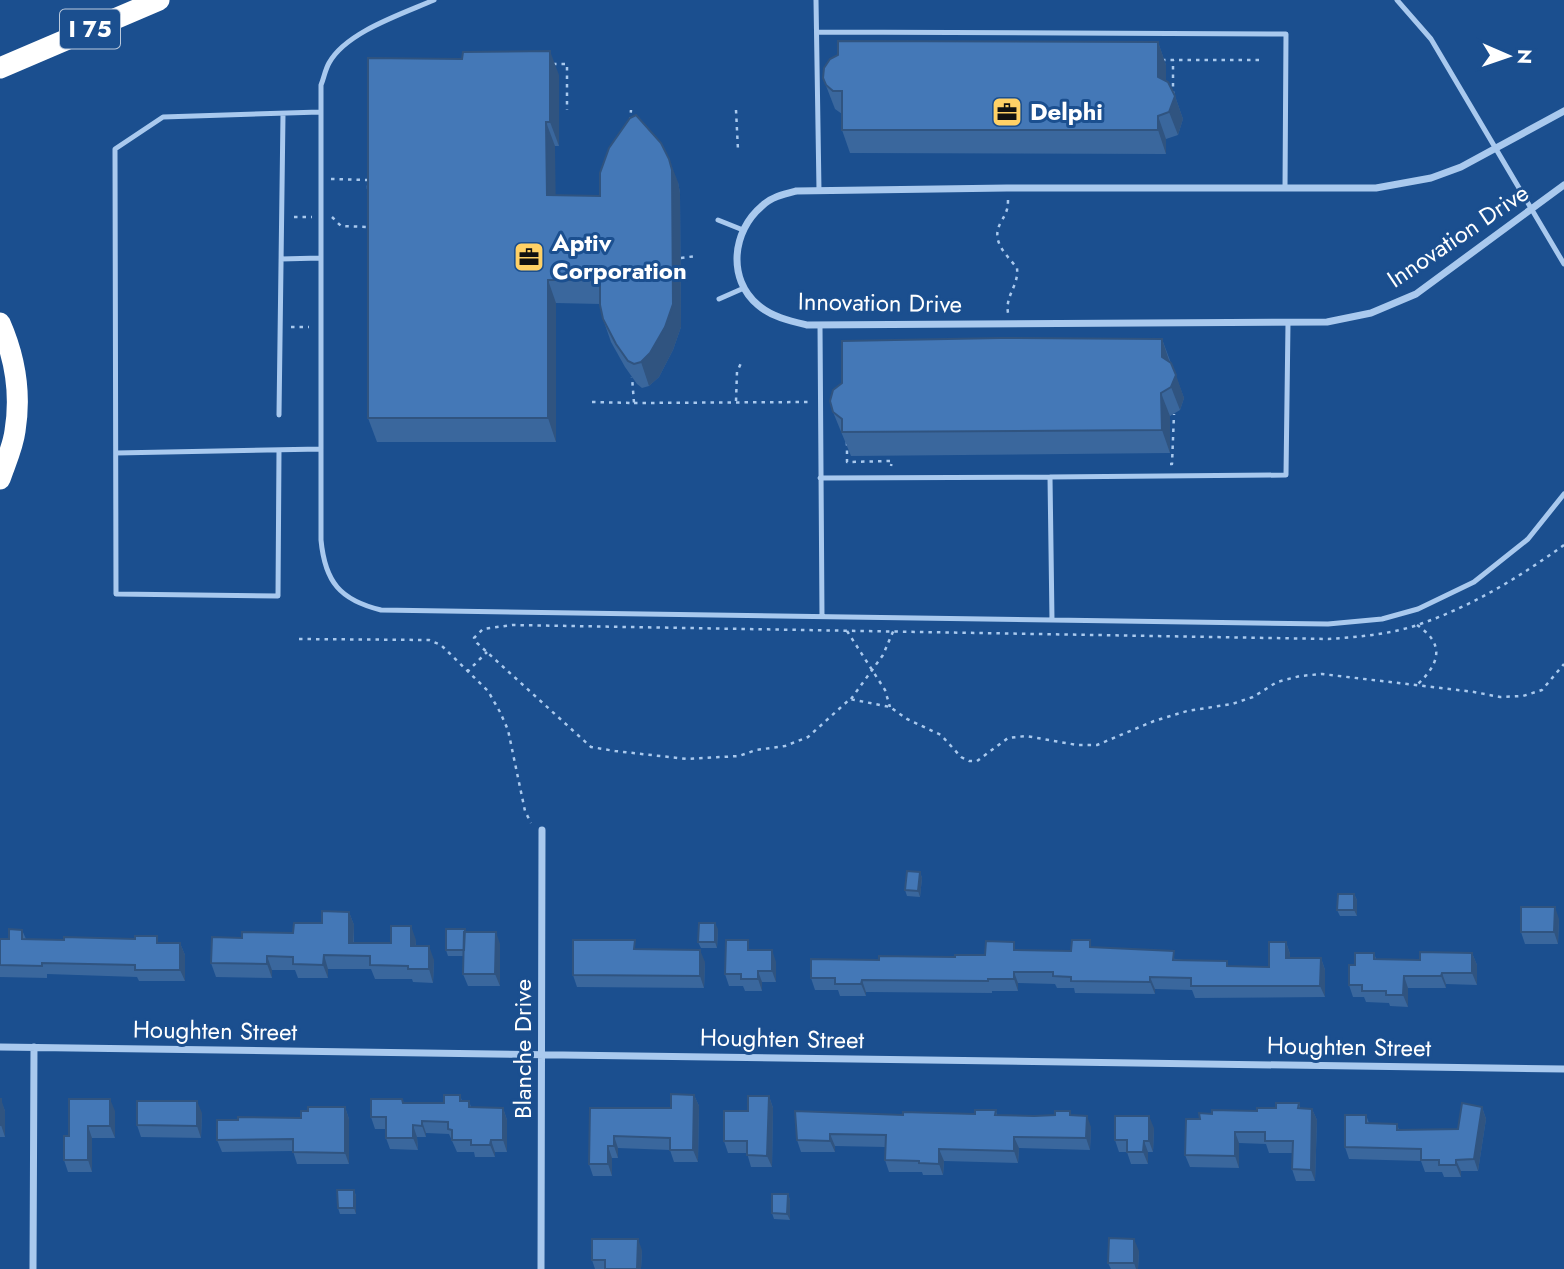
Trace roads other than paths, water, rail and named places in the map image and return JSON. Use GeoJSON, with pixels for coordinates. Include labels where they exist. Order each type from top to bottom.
{"type":"FeatureCollection","features":[{"type":"Feature","properties":{"kind":"highway","name":"I 75"},"geometry":{"type":"LineString","coordinates":[[0,68],[159,0]]}},
{"type":"Feature","properties":{"kind":"highway"},"geometry":{"type":"LineString","coordinates":[[0,323],[9,343],[17,380],[15,432],[0,479]]}},
{"type":"Feature","properties":{"kind":"street","name":"Innovation Drive"},"geometry":{"type":"LineString","coordinates":[[1564,111],[1461,167],[1431,178],[1376,188],[796,191],[763,204],[743,230],[736,260],[738,278],[759,306],[798,323],[1327,322],[1371,313],[1416,294],[1564,185]]}},
{"type":"Feature","properties":{"kind":"street","name":"Blanche Drive"},"geometry":{"type":"LineString","coordinates":[[541,830],[541,1269]]}},
{"type":"Feature","properties":{"kind":"street","name":"Houghten Street"},"geometry":{"type":"LineString","coordinates":[[0,1047],[1564,1069]]}},
{"type":"Feature","properties":{"kind":"street"},"geometry":{"type":"LineString","coordinates":[[33,1269],[34,1047]]}},
{"type":"Feature","properties":{"kind":"lane"},"geometry":{"type":"LineString","coordinates":[[434,0],[358,36],[337,52],[321,85],[321,540],[326,571],[338,589],[363,606],[381,610],[1328,624],[1381,619],[1418,609],[1474,582],[1528,539],[1564,494]]}},
{"type":"Feature","properties":{"kind":"lane"},"geometry":{"type":"LineString","coordinates":[[816,0],[818,190]]}},
{"type":"Feature","properties":{"kind":"lane"},"geometry":{"type":"LineString","coordinates":[[1398,0],[1431,39],[1564,264]]}},
{"type":"Feature","properties":{"kind":"lane"},"geometry":{"type":"LineString","coordinates":[[817,32],[1286,34],[1284,188]]}},
{"type":"Feature","properties":{"kind":"lane"},"geometry":{"type":"LineString","coordinates":[[279,451],[278,596],[116,594],[114,149],[163,117],[320,112]]}},
{"type":"Feature","properties":{"kind":"lane"},"geometry":{"type":"LineString","coordinates":[[279,415],[283,115]]}},
{"type":"Feature","properties":{"kind":"lane"},"geometry":{"type":"LineString","coordinates":[[718,220],[743,230]]}},
{"type":"Feature","properties":{"kind":"lane"},"geometry":{"type":"LineString","coordinates":[[281,259],[320,258]]}},
{"type":"Feature","properties":{"kind":"lane"},"geometry":{"type":"LineString","coordinates":[[719,299],[744,288]]}},
{"type":"Feature","properties":{"kind":"lane"},"geometry":{"type":"LineString","coordinates":[[820,478],[1286,475],[1288,323]]}},
{"type":"Feature","properties":{"kind":"lane"},"geometry":{"type":"LineString","coordinates":[[820,325],[822,616]]}},
{"type":"Feature","properties":{"kind":"lane"},"geometry":{"type":"LineString","coordinates":[[116,453],[321,449]]}},
{"type":"Feature","properties":{"kind":"lane"},"geometry":{"type":"LineString","coordinates":[[1050,477],[1052,620]]}},
{"type":"Feature","properties":{"kind":"place","name":"Delphi"},"geometry":{"type":"Point","coordinates":[1007,112]}},
{"type":"Feature","properties":{"kind":"place","name":"Aptiv Corporation"},"geometry":{"type":"Point","coordinates":[529,257]}}]}
